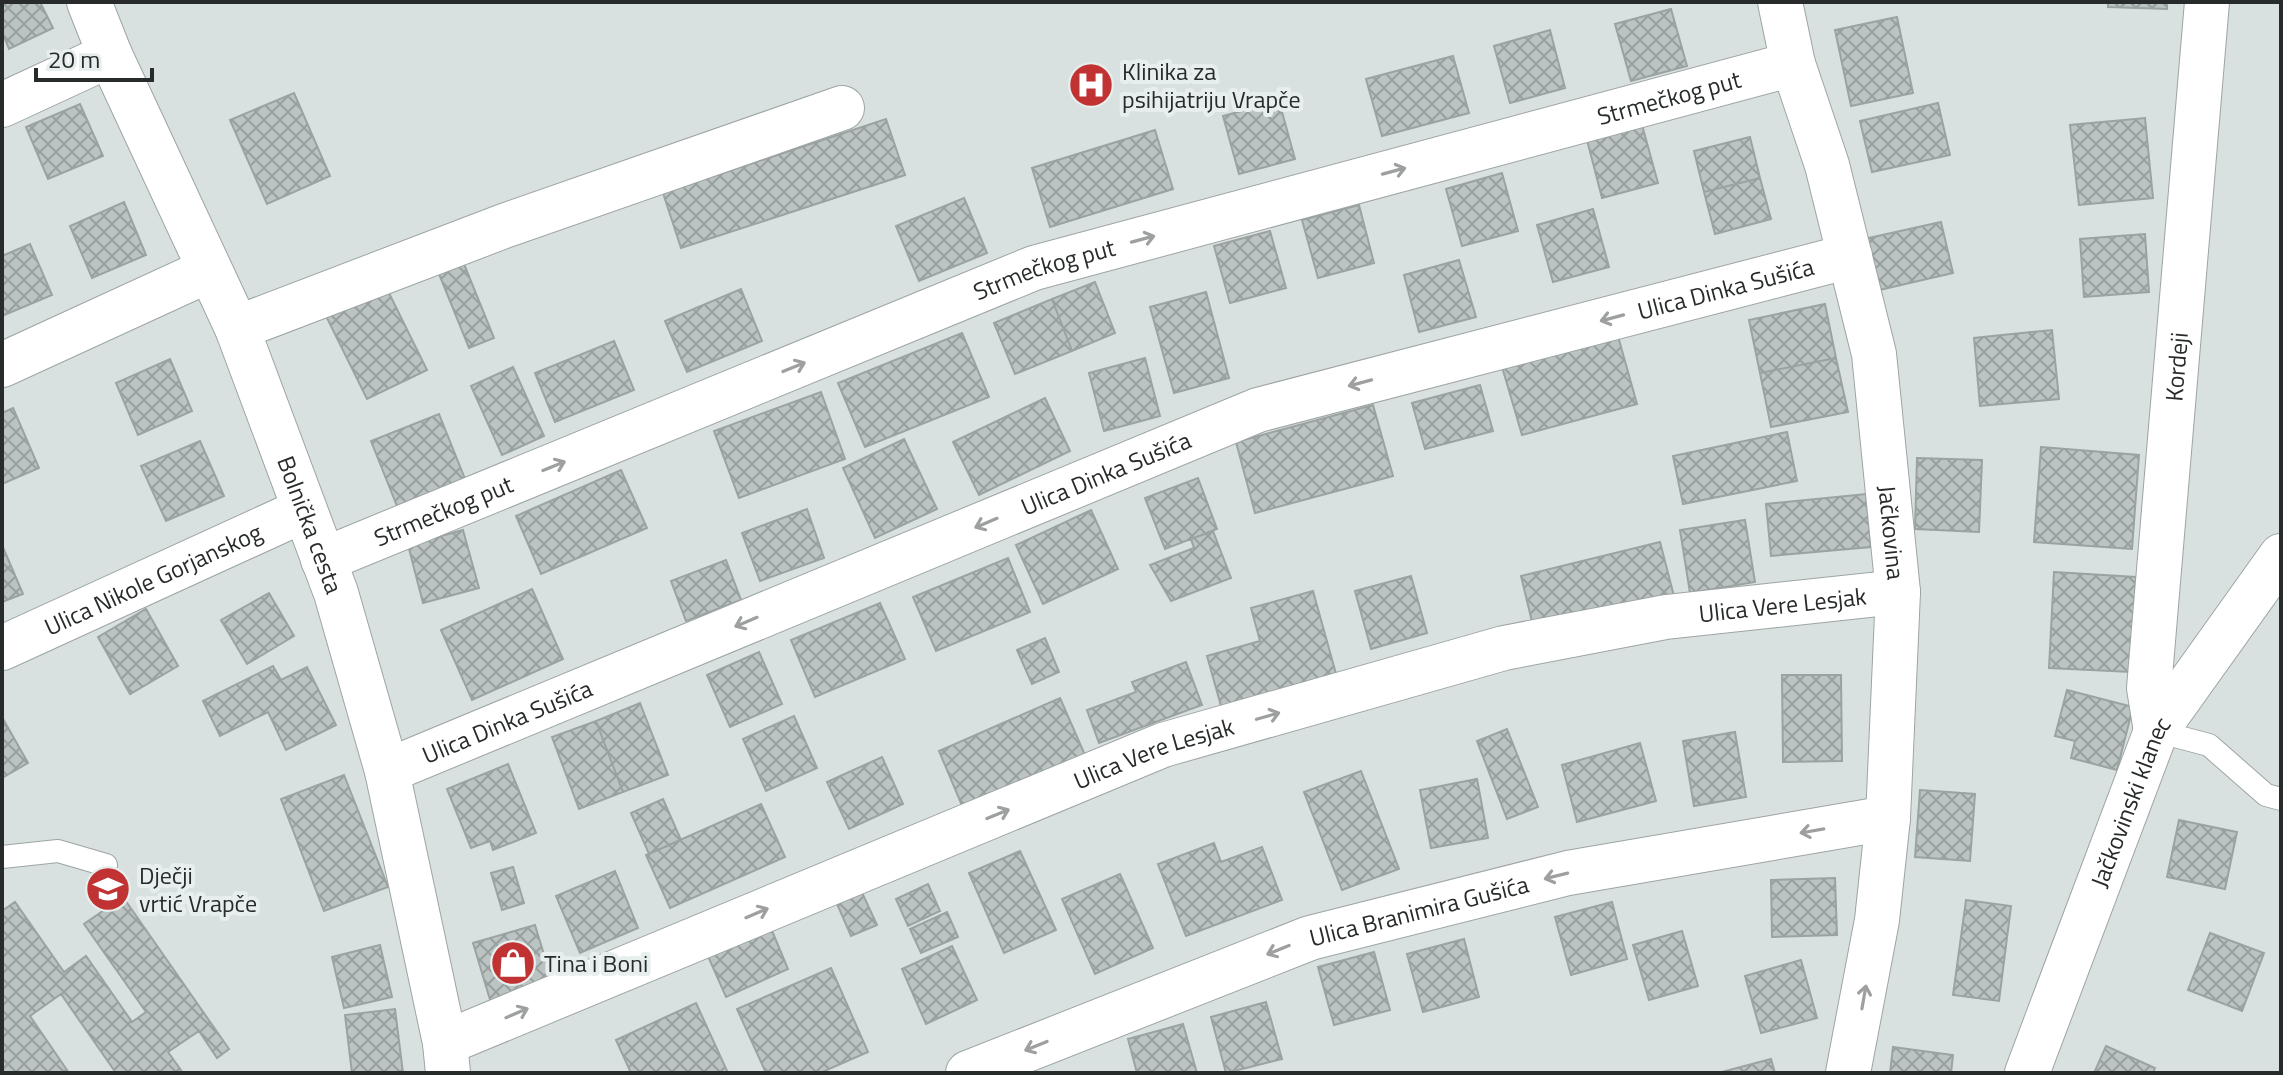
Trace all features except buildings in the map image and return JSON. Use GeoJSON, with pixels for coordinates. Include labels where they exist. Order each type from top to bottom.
{"type":"FeatureCollection","features":[{"type":"Feature","properties":{"kind":"street","name":"Bolnička cesta"},"geometry":{"type":"LineString","coordinates":[[89,2],[110,55],[237,328],[336,593],[387,771],[447,1058]]}},
{"type":"Feature","properties":{"kind":"street","name":"Jačkovina"},"geometry":{"type":"LineString","coordinates":[[1780,2],[1793,64],[1827,165],[1874,354],[1898,592],[1888,818],[1877,920],[1848,1073]]}},
{"type":"Feature","properties":{"kind":"street","name":"Kordeji"},"geometry":{"type":"LineString","coordinates":[[2156,731],[2149,688],[2207,2]]}},
{"type":"Feature","properties":{"kind":"street"},"geometry":{"type":"LineString","coordinates":[[2,105],[110,55]]}},
{"type":"Feature","properties":{"kind":"street","name":"Strmečkog put"},"geometry":{"type":"LineString","coordinates":[[323,560],[1034,268],[1793,64]]}},
{"type":"Feature","properties":{"kind":"street"},"geometry":{"type":"LineString","coordinates":[[237,328],[504,226],[842,108]]}},
{"type":"Feature","properties":{"kind":"street","name":"Ulica Dinka Sušića"},"geometry":{"type":"LineString","coordinates":[[387,771],[1258,410],[1850,256]]}},
{"type":"Feature","properties":{"kind":"street"},"geometry":{"type":"LineString","coordinates":[[2,365],[209,270]]}},
{"type":"Feature","properties":{"kind":"street","name":"Ulica Nikole Gorjanskog"},"geometry":{"type":"LineString","coordinates":[[2,648],[304,510]]}},
{"type":"Feature","properties":{"kind":"street","name":"Jačkovinski klanec"},"geometry":{"type":"LineString","coordinates":[[2027,1073],[2156,731],[2279,564]]}},
{"type":"Feature","properties":{"kind":"street","name":"Ulica Vere Lesjak"},"geometry":{"type":"LineString","coordinates":[[447,1058],[1163,745],[1504,648],[1666,617],[1898,592]]}},
{"type":"Feature","properties":{"kind":"street","name":"Ulica Branimira Gušića"},"geometry":{"type":"LineString","coordinates":[[968,1073],[1310,938],[1568,873],[1888,818]]}},
{"type":"Feature","properties":{"kind":"lane"},"geometry":{"type":"LineString","coordinates":[[2156,731],[2209,745],[2266,795],[2281,799]]}},
{"type":"Feature","properties":{"kind":"lane"},"geometry":{"type":"LineString","coordinates":[[2,857],[58,851],[106,865]]}},
{"type":"Feature","properties":{"kind":"place","name":"Klinika za psihijatriju Vrapče"},"geometry":{"type":"Point","coordinates":[1091,85]}},
{"type":"Feature","properties":{"kind":"place","name":"Dječji vrtić Vrapče"},"geometry":{"type":"Point","coordinates":[108,889]}},
{"type":"Feature","properties":{"kind":"place","name":"Tina i Boni"},"geometry":{"type":"Point","coordinates":[513,963]}}]}
